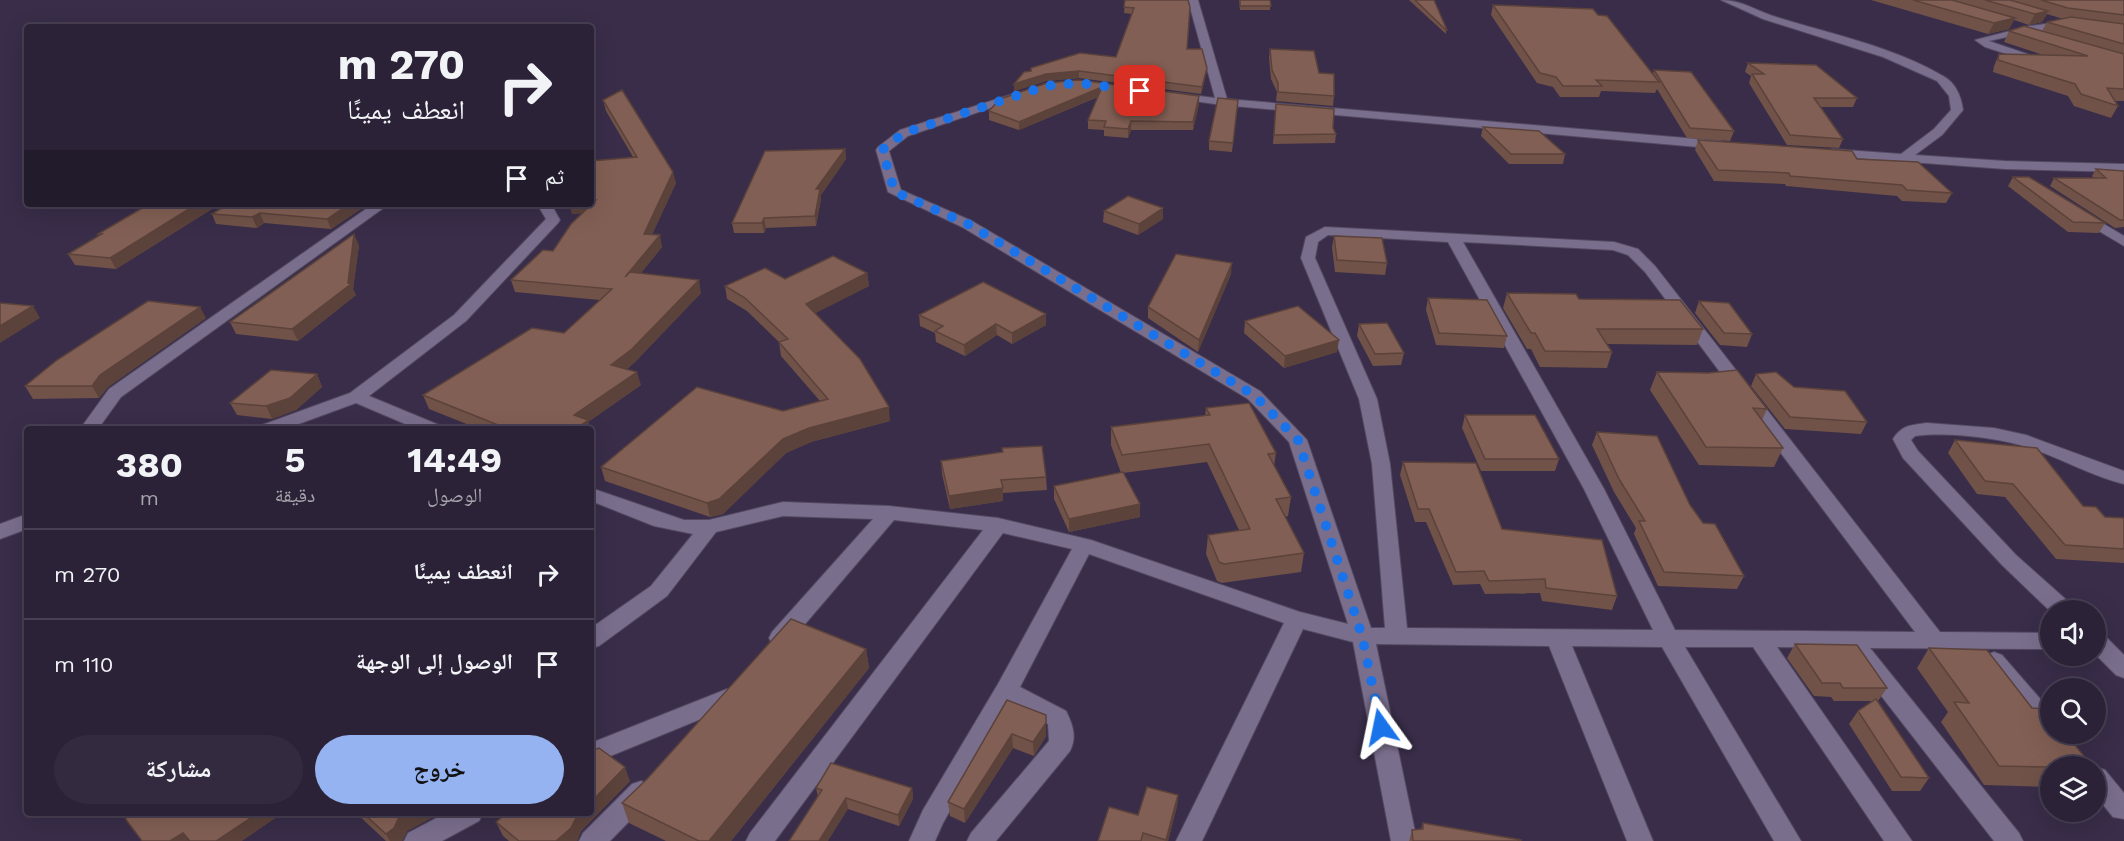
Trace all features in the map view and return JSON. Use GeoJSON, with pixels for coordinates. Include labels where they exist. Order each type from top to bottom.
{"type":"FeatureCollection","features":[{"type":"Feature","properties":{"kind":"street"},"geometry":{"type":"LineString","coordinates":[[1192,0],[1222,102]]}},
{"type":"Feature","properties":{"kind":"street"},"geometry":{"type":"LineString","coordinates":[[1725,0],[1766,17],[1887,55],[1941,79],[1955,95],[1957,110],[1938,132],[1902,159]]}},
{"type":"Feature","properties":{"kind":"street"},"geometry":{"type":"LineString","coordinates":[[2044,17],[2070,24],[2029,29],[1980,40],[2044,63]]}},
{"type":"Feature","properties":{"kind":"street"},"geometry":{"type":"LineString","coordinates":[[2008,23],[2029,29]]}},
{"type":"Feature","properties":{"kind":"street"},"geometry":{"type":"LineString","coordinates":[[2017,32],[2038,38]]}},
{"type":"Feature","properties":{"kind":"street"},"geometry":{"type":"LineString","coordinates":[[1035,90],[904,133],[882,150],[895,192],[968,224],[1254,395],[1298,440],[1362,636],[1404,841]]}},
{"type":"Feature","properties":{"kind":"street"},"geometry":{"type":"LineString","coordinates":[[1156,93],[1222,102],[1738,146]]}},
{"type":"Feature","properties":{"kind":"street"},"geometry":{"type":"LineString","coordinates":[[1819,152],[2005,165],[2124,168]]}},
{"type":"Feature","properties":{"kind":"street"},"geometry":{"type":"LineString","coordinates":[[2005,165],[2024,177]]}},
{"type":"Feature","properties":{"kind":"street"},"geometry":{"type":"LineString","coordinates":[[92,426],[115,393],[378,207]]}},
{"type":"Feature","properties":{"kind":"street"},"geometry":{"type":"LineString","coordinates":[[276,426],[356,397],[460,318],[553,220],[546,207]]}},
{"type":"Feature","properties":{"kind":"street"},"geometry":{"type":"LineString","coordinates":[[2072,208],[2124,242]]}},
{"type":"Feature","properties":{"kind":"street"},"geometry":{"type":"LineString","coordinates":[[1397,636],[1381,464],[1368,399],[1308,258],[1311,240],[1325,231],[1614,246],[1633,252],[1650,269],[1934,640]]}},
{"type":"Feature","properties":{"kind":"street"},"geometry":{"type":"LineString","coordinates":[[1453,238],[1594,489],[1668,638],[1788,841]]}},
{"type":"Feature","properties":{"kind":"street"},"geometry":{"type":"LineString","coordinates":[[356,397],[427,426]]}},
{"type":"Feature","properties":{"kind":"street"},"geometry":{"type":"LineString","coordinates":[[2052,600],[2002,552],[1910,454],[1902,439],[1909,431],[1927,429],[1994,434],[2026,441],[2124,478]]}},
{"type":"Feature","properties":{"kind":"street"},"geometry":{"type":"LineString","coordinates":[[594,495],[661,521],[684,527],[709,527],[783,509],[889,513],[998,525],[1083,545],[1297,619],[1362,636],[2040,641]]}},
{"type":"Feature","properties":{"kind":"street"},"geometry":{"type":"LineString","coordinates":[[766,654],[889,513]]}},
{"type":"Feature","properties":{"kind":"street"},"geometry":{"type":"LineString","coordinates":[[0,532],[24,522]]}},
{"type":"Feature","properties":{"kind":"street"},"geometry":{"type":"LineString","coordinates":[[759,841],[998,525]]}},
{"type":"Feature","properties":{"kind":"street"},"geometry":{"type":"LineString","coordinates":[[594,638],[659,591],[709,527]]}},
{"type":"Feature","properties":{"kind":"street"},"geometry":{"type":"LineString","coordinates":[[922,841],[932,818],[1006,691],[1083,545]]}},
{"type":"Feature","properties":{"kind":"street"},"geometry":{"type":"LineString","coordinates":[[1189,841],[1297,619]]}},
{"type":"Feature","properties":{"kind":"street"},"geometry":{"type":"LineString","coordinates":[[1557,637],[1640,841]]}},
{"type":"Feature","properties":{"kind":"street"},"geometry":{"type":"LineString","coordinates":[[1759,639],[1899,841]]}},
{"type":"Feature","properties":{"kind":"street"},"geometry":{"type":"LineString","coordinates":[[1851,640],[2010,841]]}},
{"type":"Feature","properties":{"kind":"street"},"geometry":{"type":"LineString","coordinates":[[1977,642],[2067,745]]}},
{"type":"Feature","properties":{"kind":"street"},"geometry":{"type":"LineString","coordinates":[[2106,651],[2124,669]]}},
{"type":"Feature","properties":{"kind":"street"},"geometry":{"type":"LineString","coordinates":[[594,753],[735,689],[690,739]]}},
{"type":"Feature","properties":{"kind":"street"},"geometry":{"type":"LineString","coordinates":[[980,841],[1061,744],[1062,730],[1058,718],[1006,691]]}},
{"type":"Feature","properties":{"kind":"street"},"geometry":{"type":"LineString","coordinates":[[592,841],[660,772]]}},
{"type":"Feature","properties":{"kind":"street"},"geometry":{"type":"LineString","coordinates":[[2106,790],[2122,809]]}},
{"type":"Feature","properties":{"kind":"street"},"geometry":{"type":"LineString","coordinates":[[417,841],[464,816]]}},
{"type":"Feature","properties":{"kind":"building"},"geometry":{"type":"Polygon","coordinates":[[[1125,0],[1188,0],[1190,7],[1187,49],[1202,49],[1207,68],[1202,87],[1079,71],[1046,74],[1014,84],[1024,72],[1031,71],[1031,68],[1080,53],[1116,57],[1134,8],[1124,7],[1125,0]]]}},
{"type":"Feature","properties":{"kind":"building"},"geometry":{"type":"Polygon","coordinates":[[[1240,0],[1270,0],[1271,6],[1240,6],[1240,0]]]}},
{"type":"Feature","properties":{"kind":"building"},"geometry":{"type":"Polygon","coordinates":[[[1415,0],[1434,0],[1447,30],[1446,30],[1415,0]]]}},
{"type":"Feature","properties":{"kind":"building"},"geometry":{"type":"Polygon","coordinates":[[[1913,0],[1952,0],[2015,18],[1994,23],[1913,0]]]}},
{"type":"Feature","properties":{"kind":"building"},"geometry":{"type":"Polygon","coordinates":[[[1985,0],[2010,0],[2048,11],[2035,14],[1985,0]]]}},
{"type":"Feature","properties":{"kind":"building"},"geometry":{"type":"Polygon","coordinates":[[[2041,0],[2124,0],[2124,15],[2068,8],[2041,0]]]}},
{"type":"Feature","properties":{"kind":"building"},"geometry":{"type":"Polygon","coordinates":[[[1493,5],[1593,9],[1598,15],[1607,16],[1659,82],[1596,80],[1602,86],[1563,86],[1556,77],[1540,73],[1493,5]]]}},
{"type":"Feature","properties":{"kind":"building"},"geometry":{"type":"Polygon","coordinates":[[[2071,17],[2124,24],[2124,44],[2047,22],[2071,17]]]}},
{"type":"Feature","properties":{"kind":"building"},"geometry":{"type":"Polygon","coordinates":[[[2024,26],[2124,54],[2124,89],[2107,88],[2118,106],[2081,94],[2075,84],[1998,60],[1999,54],[2088,56],[2009,31],[2024,26]]]}},
{"type":"Feature","properties":{"kind":"building"},"geometry":{"type":"Polygon","coordinates":[[[1270,49],[1314,51],[1319,73],[1334,74],[1334,96],[1278,92],[1278,83],[1272,70],[1270,49]]]}},
{"type":"Feature","properties":{"kind":"building"},"geometry":{"type":"Polygon","coordinates":[[[1748,63],[1816,65],[1857,98],[1814,98],[1843,139],[1790,135],[1752,74],[1764,74],[1748,63]]]}},
{"type":"Feature","properties":{"kind":"building"},"geometry":{"type":"Polygon","coordinates":[[[1654,70],[1691,72],[1734,131],[1690,128],[1654,70]]]}},
{"type":"Feature","properties":{"kind":"building"},"geometry":{"type":"Polygon","coordinates":[[[1079,80],[1199,96],[1193,122],[1131,121],[1128,129],[1104,127],[1106,121],[1088,120],[1102,87],[1019,122],[989,111],[1000,99],[1047,83],[1079,80]]]}},
{"type":"Feature","properties":{"kind":"building"},"geometry":{"type":"Polygon","coordinates":[[[622,90],[673,172],[644,234],[660,235],[625,277],[630,272],[699,280],[632,349],[611,365],[637,372],[574,415],[588,420],[580,426],[500,426],[423,395],[532,328],[564,333],[612,289],[511,280],[543,250],[553,251],[571,224],[589,207],[594,207],[596,200],[594,200],[594,161],[637,157],[603,100],[622,90]]]}},
{"type":"Feature","properties":{"kind":"building"},"geometry":{"type":"Polygon","coordinates":[[[1218,98],[1238,100],[1233,143],[1209,141],[1218,98]]]}},
{"type":"Feature","properties":{"kind":"building"},"geometry":{"type":"Polygon","coordinates":[[[1276,104],[1334,109],[1333,128],[1336,134],[1274,135],[1276,104]]]}},
{"type":"Feature","properties":{"kind":"building"},"geometry":{"type":"Polygon","coordinates":[[[1483,127],[1539,131],[1565,154],[1511,154],[1483,127]]]}},
{"type":"Feature","properties":{"kind":"building"},"geometry":{"type":"Polygon","coordinates":[[[1698,140],[1852,151],[1857,159],[1918,162],[1952,193],[1907,190],[1902,185],[1790,176],[1789,173],[1718,170],[1698,140]]]}},
{"type":"Feature","properties":{"kind":"building"},"geometry":{"type":"Polygon","coordinates":[[[845,149],[816,189],[820,189],[815,216],[764,218],[762,223],[732,223],[765,151],[845,149]]]}},
{"type":"Feature","properties":{"kind":"building"},"geometry":{"type":"Polygon","coordinates":[[[2096,169],[2124,171],[2124,220],[2120,220],[2054,178],[2106,178],[2096,169]]]}},
{"type":"Feature","properties":{"kind":"building"},"geometry":{"type":"Polygon","coordinates":[[[2013,177],[2029,177],[2105,223],[2073,222],[2013,177]]]}},
{"type":"Feature","properties":{"kind":"building"},"geometry":{"type":"Polygon","coordinates":[[[1128,196],[1163,208],[1139,224],[1104,211],[1128,196]]]}},
{"type":"Feature","properties":{"kind":"building"},"geometry":{"type":"Polygon","coordinates":[[[144,207],[192,207],[110,258],[68,254],[102,234],[98,234],[144,207]]]}},
{"type":"Feature","properties":{"kind":"building"},"geometry":{"type":"Polygon","coordinates":[[[223,207],[345,207],[327,219],[260,213],[252,217],[212,214],[223,207]]]}},
{"type":"Feature","properties":{"kind":"building"},"geometry":{"type":"Polygon","coordinates":[[[354,234],[348,283],[351,284],[292,329],[230,322],[354,234]]]}},
{"type":"Feature","properties":{"kind":"building"},"geometry":{"type":"Polygon","coordinates":[[[1334,236],[1382,238],[1387,263],[1337,260],[1334,236]]]}},
{"type":"Feature","properties":{"kind":"building"},"geometry":{"type":"Polygon","coordinates":[[[1176,254],[1232,263],[1199,340],[1148,307],[1176,254]]]}},
{"type":"Feature","properties":{"kind":"building"},"geometry":{"type":"Polygon","coordinates":[[[833,256],[867,273],[806,304],[860,359],[889,407],[809,428],[783,439],[719,499],[707,503],[601,467],[697,387],[783,411],[828,399],[779,342],[788,339],[745,298],[725,286],[765,268],[785,279],[833,256]]]}},
{"type":"Feature","properties":{"kind":"building"},"geometry":{"type":"Polygon","coordinates":[[[983,282],[1046,314],[1012,333],[996,324],[964,345],[935,331],[943,326],[919,315],[983,282]]]}},
{"type":"Feature","properties":{"kind":"building"},"geometry":{"type":"Polygon","coordinates":[[[1507,293],[1576,294],[1579,299],[1680,300],[1703,329],[1597,329],[1612,352],[1545,351],[1535,333],[1531,333],[1507,293]]]}},
{"type":"Feature","properties":{"kind":"building"},"geometry":{"type":"Polygon","coordinates":[[[1428,298],[1487,300],[1507,336],[1439,333],[1428,298]]]}},
{"type":"Feature","properties":{"kind":"building"},"geometry":{"type":"Polygon","coordinates":[[[148,301],[200,307],[100,375],[92,386],[25,386],[57,360],[148,301]]]}},
{"type":"Feature","properties":{"kind":"building"},"geometry":{"type":"Polygon","coordinates":[[[1699,301],[1729,303],[1752,334],[1724,333],[1699,301]]]}},
{"type":"Feature","properties":{"kind":"building"},"geometry":{"type":"Polygon","coordinates":[[[0,303],[33,306],[0,326],[0,303]]]}},
{"type":"Feature","properties":{"kind":"building"},"geometry":{"type":"Polygon","coordinates":[[[1298,306],[1339,340],[1285,356],[1245,321],[1298,306]]]}},
{"type":"Feature","properties":{"kind":"building"},"geometry":{"type":"Polygon","coordinates":[[[1387,323],[1404,353],[1375,354],[1359,324],[1387,323]]]}},
{"type":"Feature","properties":{"kind":"building"},"geometry":{"type":"Polygon","coordinates":[[[271,370],[317,374],[290,398],[266,406],[230,403],[271,370]]]}},
{"type":"Feature","properties":{"kind":"building"},"geometry":{"type":"Polygon","coordinates":[[[1737,370],[1767,409],[1753,408],[1783,448],[1706,447],[1657,372],[1708,373],[1737,370]]]}},
{"type":"Feature","properties":{"kind":"building"},"geometry":{"type":"Polygon","coordinates":[[[1776,372],[1794,387],[1845,391],[1867,422],[1790,417],[1756,374],[1776,372]]]}},
{"type":"Feature","properties":{"kind":"building"},"geometry":{"type":"Polygon","coordinates":[[[1249,403],[1276,453],[1268,454],[1291,497],[1276,499],[1304,553],[1224,564],[1219,562],[1208,535],[1250,529],[1209,444],[1122,455],[1111,427],[1210,415],[1206,408],[1249,403]]]}},
{"type":"Feature","properties":{"kind":"building"},"geometry":{"type":"Polygon","coordinates":[[[1465,415],[1535,415],[1559,459],[1485,459],[1465,415]]]}},
{"type":"Feature","properties":{"kind":"building"},"geometry":{"type":"Polygon","coordinates":[[[1597,432],[1657,436],[1690,505],[1703,523],[1715,524],[1744,576],[1664,572],[1639,521],[1645,521],[1619,479],[1597,432]]]}},
{"type":"Feature","properties":{"kind":"building"},"geometry":{"type":"Polygon","coordinates":[[[1955,440],[2037,448],[2083,506],[2096,507],[2105,517],[2124,518],[2124,549],[2065,545],[2013,484],[1985,481],[1955,440]]]}},
{"type":"Feature","properties":{"kind":"building"},"geometry":{"type":"Polygon","coordinates":[[[1042,446],[1046,477],[1001,480],[1003,488],[949,496],[941,461],[1003,452],[1002,448],[1042,446]]]}},
{"type":"Feature","properties":{"kind":"building"},"geometry":{"type":"Polygon","coordinates":[[[1403,462],[1476,463],[1502,529],[1602,540],[1617,596],[1546,588],[1545,579],[1489,581],[1484,571],[1456,572],[1429,509],[1418,509],[1403,462]]]}},
{"type":"Feature","properties":{"kind":"building"},"geometry":{"type":"Polygon","coordinates":[[[1123,472],[1140,504],[1069,519],[1054,486],[1123,472]]]}},
{"type":"Feature","properties":{"kind":"building"},"geometry":{"type":"Polygon","coordinates":[[[791,619],[866,649],[709,841],[699,841],[622,803],[647,779],[791,619]]]}},
{"type":"Feature","properties":{"kind":"building"},"geometry":{"type":"Polygon","coordinates":[[[1795,644],[1857,645],[1887,688],[1843,688],[1840,683],[1822,683],[1795,644]]]}},
{"type":"Feature","properties":{"kind":"building"},"geometry":{"type":"Polygon","coordinates":[[[1929,648],[1987,650],[2032,708],[2040,709],[2040,744],[2074,744],[2084,756],[2040,756],[2040,767],[1999,766],[1954,702],[1969,703],[1929,648]]]}},
{"type":"Feature","properties":{"kind":"building"},"geometry":{"type":"Polygon","coordinates":[[[1876,699],[1929,778],[1901,777],[1858,711],[1876,699]]]}},
{"type":"Feature","properties":{"kind":"building"},"geometry":{"type":"Polygon","coordinates":[[[1007,700],[1046,715],[1046,723],[1033,742],[1012,734],[964,809],[948,802],[1007,700]]]}},
{"type":"Feature","properties":{"kind":"building"},"geometry":{"type":"Polygon","coordinates":[[[599,748],[625,767],[594,799],[594,750],[599,748]]]}},
{"type":"Feature","properties":{"kind":"building"},"geometry":{"type":"Polygon","coordinates":[[[831,763],[912,788],[898,815],[846,798],[819,841],[789,841],[822,790],[816,788],[831,763]]]}},
{"type":"Feature","properties":{"kind":"building"},"geometry":{"type":"Polygon","coordinates":[[[1147,787],[1178,795],[1166,840],[1143,833],[1141,841],[1098,841],[1109,807],[1138,815],[1147,787]]]}},
{"type":"Feature","properties":{"kind":"building"},"geometry":{"type":"Polygon","coordinates":[[[124,816],[254,816],[216,841],[190,841],[183,833],[170,841],[142,841],[124,816]]]}},
{"type":"Feature","properties":{"kind":"building"},"geometry":{"type":"Polygon","coordinates":[[[366,816],[401,816],[394,828],[386,834],[366,816]]]}},
{"type":"Feature","properties":{"kind":"building"},"geometry":{"type":"Polygon","coordinates":[[[503,816],[578,816],[571,828],[556,841],[519,841],[496,822],[503,816]]]}},
{"type":"Feature","properties":{"kind":"building"},"geometry":{"type":"Polygon","coordinates":[[[1423,823],[1521,841],[1413,841],[1412,830],[1423,829],[1423,823]]]}},
{"type":"Feature","properties":{"kind":"route"},"geometry":{"type":"LineString","coordinates":[[1140,91],[1079,83],[1046,86],[904,133],[882,150],[895,192],[968,224],[1254,395],[1298,440],[1362,636],[1381,727]]}}]}
